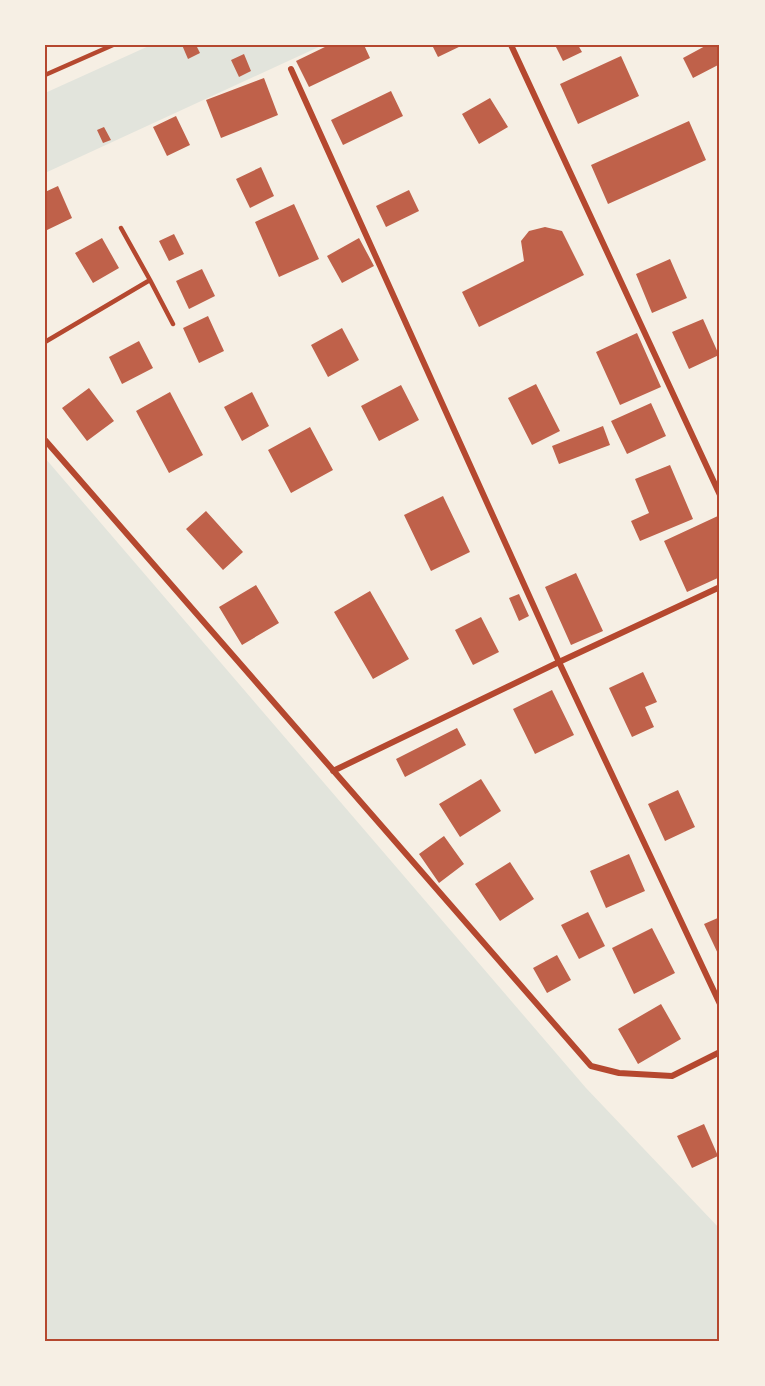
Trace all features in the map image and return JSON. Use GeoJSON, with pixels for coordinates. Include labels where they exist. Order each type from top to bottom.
{"type":"FeatureCollection","features":[{"type":"Feature","properties":{"kind":"street"},"geometry":{"type":"LineString","coordinates":[[511,45],[720,495]]}},
{"type":"Feature","properties":{"kind":"street"},"geometry":{"type":"LineString","coordinates":[[291,69],[559,662],[720,1004]]}},
{"type":"Feature","properties":{"kind":"street"},"geometry":{"type":"LineString","coordinates":[[45,440],[591,1066],[619,1073],[672,1076],[720,1052]]}},
{"type":"Feature","properties":{"kind":"street"},"geometry":{"type":"LineString","coordinates":[[333,771],[720,587]]}},
{"type":"Feature","properties":{"kind":"lane"},"geometry":{"type":"LineString","coordinates":[[45,75],[113,45]]}},
{"type":"Feature","properties":{"kind":"lane"},"geometry":{"type":"LineString","coordinates":[[121,228],[173,324]]}},
{"type":"Feature","properties":{"kind":"lane"},"geometry":{"type":"LineString","coordinates":[[45,342],[150,280]]}},
{"type":"Feature","properties":{"kind":"shaded area"},"geometry":{"type":"Polygon","coordinates":[[[151,45],[323,45],[45,173],[45,93],[151,45]]]}},
{"type":"Feature","properties":{"kind":"shaded area"},"geometry":{"type":"Polygon","coordinates":[[[45,458],[586,1088],[720,1229],[720,1341],[45,1341],[45,458]]]}},
{"type":"Feature","properties":{"kind":"building"},"geometry":{"type":"Polygon","coordinates":[[[182,45],[196,45],[200,53],[188,59],[182,45]]]}},
{"type":"Feature","properties":{"kind":"building"},"geometry":{"type":"Polygon","coordinates":[[[329,45],[364,45],[370,58],[309,87],[296,61],[329,45]]]}},
{"type":"Feature","properties":{"kind":"building"},"geometry":{"type":"Polygon","coordinates":[[[432,45],[463,45],[438,57],[432,45]]]}},
{"type":"Feature","properties":{"kind":"building"},"geometry":{"type":"Polygon","coordinates":[[[555,45],[578,45],[582,52],[563,61],[555,45]]]}},
{"type":"Feature","properties":{"kind":"building"},"geometry":{"type":"Polygon","coordinates":[[[707,45],[720,45],[720,64],[693,78],[683,58],[707,45]]]}},
{"type":"Feature","properties":{"kind":"building"},"geometry":{"type":"Polygon","coordinates":[[[244,54],[251,71],[239,77],[231,60],[244,54]]]}},
{"type":"Feature","properties":{"kind":"building"},"geometry":{"type":"Polygon","coordinates":[[[621,56],[639,96],[578,124],[560,84],[621,56]]]}},
{"type":"Feature","properties":{"kind":"building"},"geometry":{"type":"Polygon","coordinates":[[[264,78],[278,115],[221,138],[206,100],[264,78]]]}},
{"type":"Feature","properties":{"kind":"building"},"geometry":{"type":"Polygon","coordinates":[[[391,91],[403,116],[343,145],[331,120],[391,91]]]}},
{"type":"Feature","properties":{"kind":"building"},"geometry":{"type":"Polygon","coordinates":[[[490,98],[508,127],[479,144],[462,114],[490,98]]]}},
{"type":"Feature","properties":{"kind":"building"},"geometry":{"type":"Polygon","coordinates":[[[176,116],[190,145],[167,156],[153,127],[176,116]]]}},
{"type":"Feature","properties":{"kind":"building"},"geometry":{"type":"Polygon","coordinates":[[[689,121],[706,160],[608,204],[591,165],[689,121]]]}},
{"type":"Feature","properties":{"kind":"building"},"geometry":{"type":"Polygon","coordinates":[[[104,127],[111,140],[103,143],[97,130],[104,127]]]}},
{"type":"Feature","properties":{"kind":"building"},"geometry":{"type":"Polygon","coordinates":[[[261,167],[274,196],[250,208],[236,179],[261,167]]]}},
{"type":"Feature","properties":{"kind":"building"},"geometry":{"type":"Polygon","coordinates":[[[58,186],[72,218],[45,231],[45,192],[58,186]]]}},
{"type":"Feature","properties":{"kind":"building"},"geometry":{"type":"Polygon","coordinates":[[[409,190],[419,211],[386,227],[376,206],[409,190]]]}},
{"type":"Feature","properties":{"kind":"building"},"geometry":{"type":"Polygon","coordinates":[[[294,204],[319,259],[279,277],[255,222],[294,204]]]}},
{"type":"Feature","properties":{"kind":"building"},"geometry":{"type":"Polygon","coordinates":[[[545,227],[562,231],[584,275],[479,327],[462,292],[524,261],[521,241],[529,231],[545,227]]]}},
{"type":"Feature","properties":{"kind":"building"},"geometry":{"type":"Polygon","coordinates":[[[174,234],[184,254],[169,261],[159,241],[174,234]]]}},
{"type":"Feature","properties":{"kind":"building"},"geometry":{"type":"Polygon","coordinates":[[[102,238],[119,268],[93,283],[75,253],[102,238]]]}},
{"type":"Feature","properties":{"kind":"building"},"geometry":{"type":"Polygon","coordinates":[[[359,238],[374,266],[342,283],[327,256],[359,238]]]}},
{"type":"Feature","properties":{"kind":"building"},"geometry":{"type":"Polygon","coordinates":[[[670,259],[687,298],[652,313],[636,274],[670,259]]]}},
{"type":"Feature","properties":{"kind":"building"},"geometry":{"type":"Polygon","coordinates":[[[202,269],[215,296],[189,309],[176,281],[202,269]]]}},
{"type":"Feature","properties":{"kind":"building"},"geometry":{"type":"Polygon","coordinates":[[[208,316],[224,351],[199,363],[183,328],[208,316]]]}},
{"type":"Feature","properties":{"kind":"building"},"geometry":{"type":"Polygon","coordinates":[[[703,319],[719,355],[689,369],[672,332],[703,319]]]}},
{"type":"Feature","properties":{"kind":"building"},"geometry":{"type":"Polygon","coordinates":[[[342,328],[359,360],[328,377],[311,345],[342,328]]]}},
{"type":"Feature","properties":{"kind":"building"},"geometry":{"type":"Polygon","coordinates":[[[637,333],[661,387],[620,405],[596,352],[637,333]]]}},
{"type":"Feature","properties":{"kind":"building"},"geometry":{"type":"Polygon","coordinates":[[[139,341],[153,368],[122,384],[109,357],[139,341]]]}},
{"type":"Feature","properties":{"kind":"building"},"geometry":{"type":"Polygon","coordinates":[[[536,384],[560,431],[532,445],[508,398],[536,384]]]}},
{"type":"Feature","properties":{"kind":"building"},"geometry":{"type":"Polygon","coordinates":[[[401,385],[419,420],[379,441],[361,406],[401,385]]]}},
{"type":"Feature","properties":{"kind":"building"},"geometry":{"type":"Polygon","coordinates":[[[89,388],[114,421],[87,441],[62,408],[89,388]]]}},
{"type":"Feature","properties":{"kind":"building"},"geometry":{"type":"Polygon","coordinates":[[[170,392],[203,455],[169,473],[136,411],[170,392]]]}},
{"type":"Feature","properties":{"kind":"building"},"geometry":{"type":"Polygon","coordinates":[[[252,392],[269,426],[242,441],[224,407],[252,392]]]}},
{"type":"Feature","properties":{"kind":"building"},"geometry":{"type":"Polygon","coordinates":[[[651,403],[666,436],[627,454],[611,421],[651,403]]]}},
{"type":"Feature","properties":{"kind":"building"},"geometry":{"type":"Polygon","coordinates":[[[603,426],[610,445],[559,464],[552,446],[603,426]]]}},
{"type":"Feature","properties":{"kind":"building"},"geometry":{"type":"Polygon","coordinates":[[[310,427],[333,470],[291,493],[268,450],[310,427]]]}},
{"type":"Feature","properties":{"kind":"building"},"geometry":{"type":"Polygon","coordinates":[[[670,465],[693,519],[640,541],[631,521],[649,513],[635,479],[670,465]]]}},
{"type":"Feature","properties":{"kind":"building"},"geometry":{"type":"Polygon","coordinates":[[[443,496],[470,552],[431,571],[404,515],[443,496]]]}},
{"type":"Feature","properties":{"kind":"building"},"geometry":{"type":"Polygon","coordinates":[[[206,511],[243,552],[223,570],[186,529],[206,511]]]}},
{"type":"Feature","properties":{"kind":"building"},"geometry":{"type":"Polygon","coordinates":[[[720,515],[720,577],[687,592],[664,541],[720,515]]]}},
{"type":"Feature","properties":{"kind":"building"},"geometry":{"type":"Polygon","coordinates":[[[576,573],[603,631],[571,645],[545,587],[576,573]]]}},
{"type":"Feature","properties":{"kind":"building"},"geometry":{"type":"Polygon","coordinates":[[[256,585],[279,623],[242,645],[219,607],[256,585]]]}},
{"type":"Feature","properties":{"kind":"building"},"geometry":{"type":"Polygon","coordinates":[[[370,591],[409,659],[373,679],[334,612],[370,591]]]}},
{"type":"Feature","properties":{"kind":"building"},"geometry":{"type":"Polygon","coordinates":[[[519,594],[529,616],[519,621],[509,598],[519,594]]]}},
{"type":"Feature","properties":{"kind":"building"},"geometry":{"type":"Polygon","coordinates":[[[481,617],[499,652],[473,665],[455,630],[481,617]]]}},
{"type":"Feature","properties":{"kind":"building"},"geometry":{"type":"Polygon","coordinates":[[[643,672],[657,702],[645,707],[654,727],[632,737],[609,688],[643,672]]]}},
{"type":"Feature","properties":{"kind":"building"},"geometry":{"type":"Polygon","coordinates":[[[552,690],[574,735],[535,754],[513,709],[552,690]]]}},
{"type":"Feature","properties":{"kind":"building"},"geometry":{"type":"Polygon","coordinates":[[[457,728],[466,745],[405,777],[396,759],[457,728]]]}},
{"type":"Feature","properties":{"kind":"building"},"geometry":{"type":"Polygon","coordinates":[[[481,779],[501,811],[460,837],[439,804],[481,779]]]}},
{"type":"Feature","properties":{"kind":"building"},"geometry":{"type":"Polygon","coordinates":[[[678,790],[695,827],[665,841],[648,804],[678,790]]]}},
{"type":"Feature","properties":{"kind":"building"},"geometry":{"type":"Polygon","coordinates":[[[444,836],[464,864],[439,883],[419,854],[444,836]]]}},
{"type":"Feature","properties":{"kind":"building"},"geometry":{"type":"Polygon","coordinates":[[[629,854],[645,891],[606,908],[590,871],[629,854]]]}},
{"type":"Feature","properties":{"kind":"building"},"geometry":{"type":"Polygon","coordinates":[[[510,862],[534,899],[500,921],[475,884],[510,862]]]}},
{"type":"Feature","properties":{"kind":"building"},"geometry":{"type":"Polygon","coordinates":[[[588,912],[605,946],[579,959],[561,925],[588,912]]]}},
{"type":"Feature","properties":{"kind":"building"},"geometry":{"type":"Polygon","coordinates":[[[720,917],[720,958],[704,924],[720,917]]]}},
{"type":"Feature","properties":{"kind":"building"},"geometry":{"type":"Polygon","coordinates":[[[652,928],[675,973],[634,994],[612,948],[652,928]]]}},
{"type":"Feature","properties":{"kind":"building"},"geometry":{"type":"Polygon","coordinates":[[[557,955],[571,980],[547,993],[533,968],[557,955]]]}},
{"type":"Feature","properties":{"kind":"building"},"geometry":{"type":"Polygon","coordinates":[[[661,1004],[681,1039],[638,1064],[618,1029],[661,1004]]]}},
{"type":"Feature","properties":{"kind":"building"},"geometry":{"type":"Polygon","coordinates":[[[704,1124],[718,1156],[692,1168],[677,1136],[704,1124]]]}}]}
